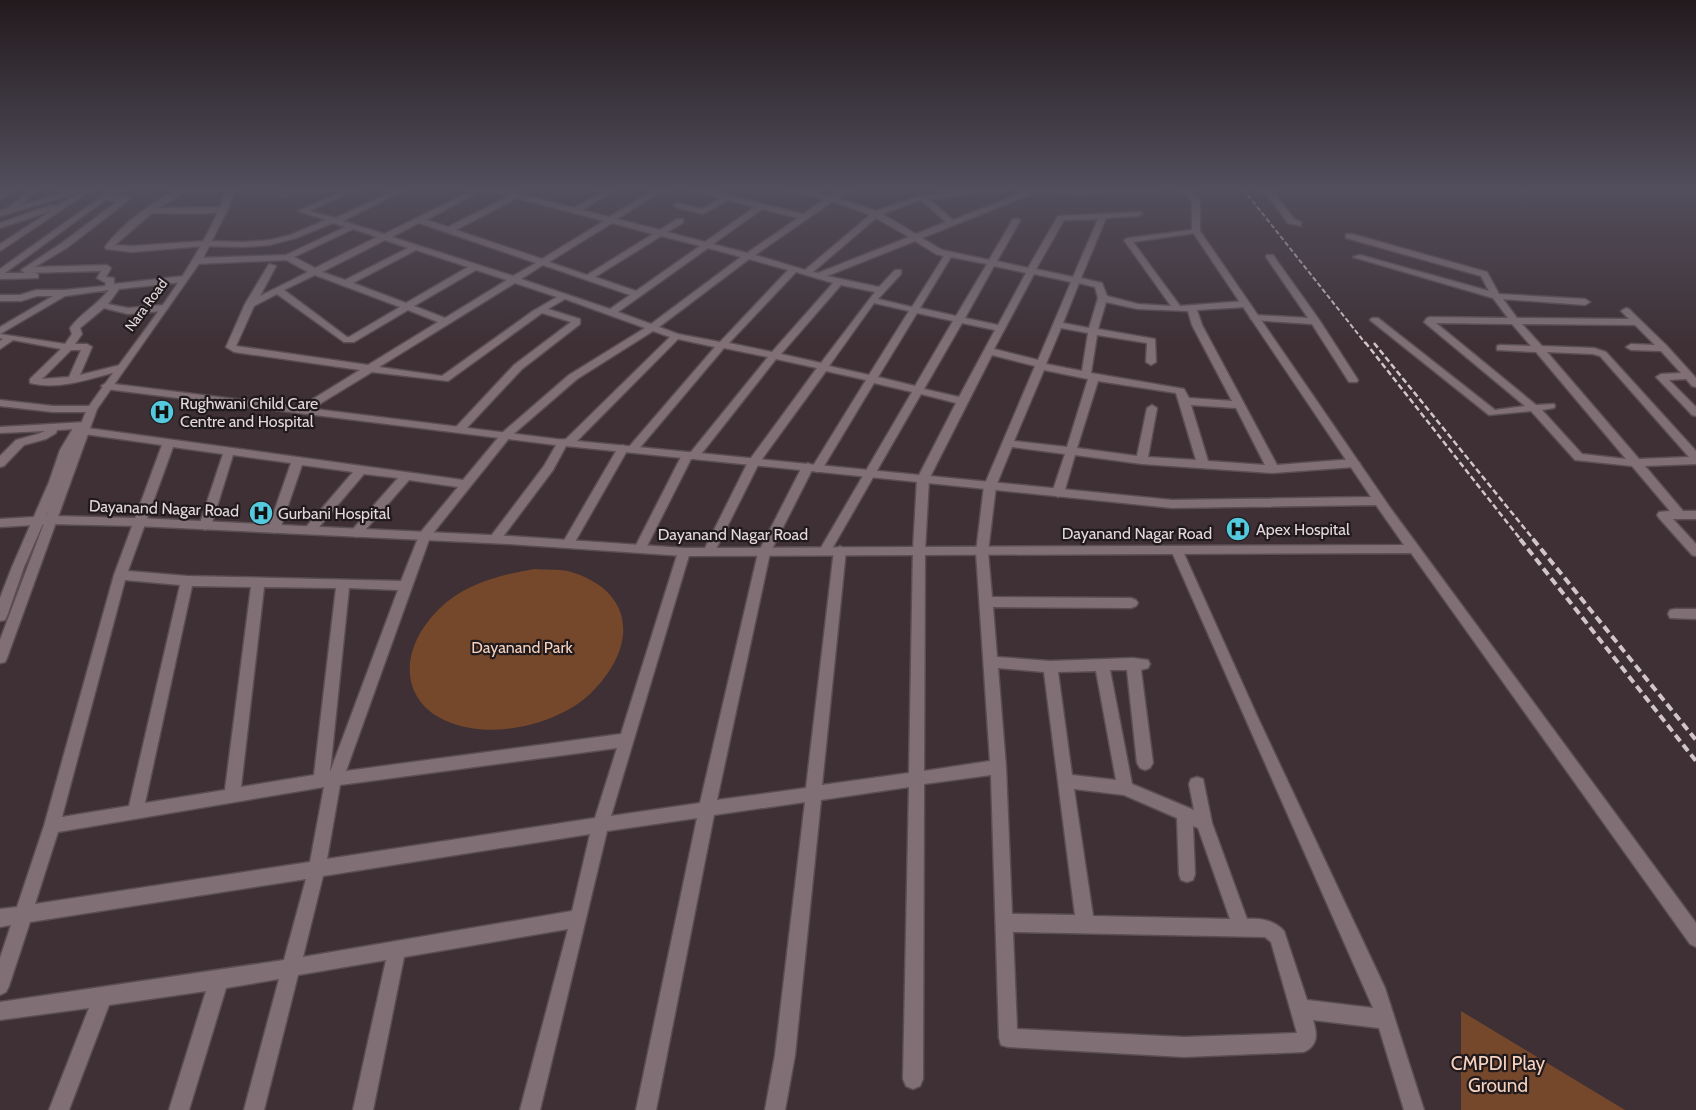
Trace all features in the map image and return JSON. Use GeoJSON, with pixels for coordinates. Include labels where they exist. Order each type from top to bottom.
{"type":"FeatureCollection","features":[{"type":"Feature","properties":{"kind":"street"},"geometry":{"type":"LineString","coordinates":[[0,241],[10,242]]}},
{"type":"Feature","properties":{"kind":"street"},"geometry":{"type":"LineString","coordinates":[[1,273],[45,241]]}},
{"type":"Feature","properties":{"kind":"street"},"geometry":{"type":"LineString","coordinates":[[25,270],[72,241]]}},
{"type":"Feature","properties":{"kind":"street"},"geometry":{"type":"LineString","coordinates":[[113,241],[109,247],[132,249],[280,241]]}},
{"type":"Feature","properties":{"kind":"street"},"geometry":{"type":"LineString","coordinates":[[160,247],[165,241]]}},
{"type":"Feature","properties":{"kind":"street","name":"Nara Road"},"geometry":{"type":"LineString","coordinates":[[1,652],[51,520],[85,422],[106,386],[184,279],[208,241]]}},
{"type":"Feature","properties":{"kind":"street"},"geometry":{"type":"LineString","coordinates":[[196,261],[285,257],[321,241]]}},
{"type":"Feature","properties":{"kind":"street"},"geometry":{"type":"LineString","coordinates":[[250,304],[378,241]]}},
{"type":"Feature","properties":{"kind":"street"},"geometry":{"type":"LineString","coordinates":[[397,241],[564,296],[676,336],[774,355],[962,401]]}},
{"type":"Feature","properties":{"kind":"street"},"geometry":{"type":"LineString","coordinates":[[480,241],[636,294]]}},
{"type":"Feature","properties":{"kind":"street"},"geometry":{"type":"LineString","coordinates":[[304,409],[575,241]]}},
{"type":"Feature","properties":{"kind":"street"},"geometry":{"type":"LineString","coordinates":[[588,278],[648,241]]}},
{"type":"Feature","properties":{"kind":"street"},"geometry":{"type":"LineString","coordinates":[[689,241],[839,282],[880,290]]}},
{"type":"Feature","properties":{"kind":"street"},"geometry":{"type":"LineString","coordinates":[[610,313],[711,241]]}},
{"type":"Feature","properties":{"kind":"street"},"geometry":{"type":"LineString","coordinates":[[328,780],[406,586],[424,536],[506,435],[573,377],[652,328],[770,241]]}},
{"type":"Feature","properties":{"kind":"street"},"geometry":{"type":"LineString","coordinates":[[806,273],[844,241]]}},
{"type":"Feature","properties":{"kind":"street"},"geometry":{"type":"LineString","coordinates":[[818,276],[905,241]]}},
{"type":"Feature","properties":{"kind":"street"},"geometry":{"type":"LineString","coordinates":[[920,241],[939,252],[1099,285],[1103,298],[1093,331],[1090,376],[1058,493]]}},
{"type":"Feature","properties":{"kind":"street"},"geometry":{"type":"LineString","coordinates":[[775,1110],[785,1055],[812,794],[833,551],[871,473],[1004,241]]}},
{"type":"Feature","properties":{"kind":"street"},"geometry":{"type":"LineString","coordinates":[[912,1079],[919,550],[923,479],[962,401],[1048,241]]}},
{"type":"Feature","properties":{"kind":"street"},"geometry":{"type":"LineString","coordinates":[[1004,923],[1263,927],[1273,931],[1278,937],[1313,1011],[1306,1028],[1307,1038],[1304,1042],[1184,1046],[1008,1038],[998,767],[983,550],[990,486],[1093,241]]}},
{"type":"Feature","properties":{"kind":"street"},"geometry":{"type":"LineString","coordinates":[[1129,241],[1178,309]]}},
{"type":"Feature","properties":{"kind":"street"},"geometry":{"type":"LineString","coordinates":[[1203,241],[1380,500],[1696,938]]}},
{"type":"Feature","properties":{"kind":"street"},"geometry":{"type":"LineString","coordinates":[[1366,241],[1484,274],[1496,296],[1514,320],[1680,515]]}},
{"type":"Feature","properties":{"kind":"street"},"geometry":{"type":"LineString","coordinates":[[0,248],[10,242]]}},
{"type":"Feature","properties":{"kind":"street"},"geometry":{"type":"LineString","coordinates":[[206,245],[240,249],[267,247],[269,251],[284,249],[285,257]]}},
{"type":"Feature","properties":{"kind":"street"},"geometry":{"type":"LineString","coordinates":[[345,284],[416,247]]}},
{"type":"Feature","properties":{"kind":"street"},"geometry":{"type":"LineString","coordinates":[[646,1110],[706,809],[764,553],[813,468],[949,254]]}},
{"type":"Feature","properties":{"kind":"street"},"geometry":{"type":"LineString","coordinates":[[285,257],[315,272],[444,321]]}},
{"type":"Feature","properties":{"kind":"street"},"geometry":{"type":"LineString","coordinates":[[1270,257],[1315,321],[1353,380]]}},
{"type":"Feature","properties":{"kind":"street"},"geometry":{"type":"LineString","coordinates":[[1357,257],[1496,296],[1585,302]]}},
{"type":"Feature","properties":{"kind":"street"},"geometry":{"type":"LineString","coordinates":[[272,266],[230,344],[234,349],[441,379],[447,378],[541,310],[564,296]]}},
{"type":"Feature","properties":{"kind":"street"},"geometry":{"type":"LineString","coordinates":[[278,290],[347,340],[351,340],[405,306],[474,267]]}},
{"type":"Feature","properties":{"kind":"street"},"geometry":{"type":"LineString","coordinates":[[1,273],[25,270],[107,268],[101,278],[112,281],[112,287],[102,305],[78,324],[75,328],[76,334],[68,347],[34,381],[53,382],[120,368]]}},
{"type":"Feature","properties":{"kind":"street"},"geometry":{"type":"LineString","coordinates":[[568,544],[628,449],[794,269]]}},
{"type":"Feature","properties":{"kind":"street"},"geometry":{"type":"LineString","coordinates":[[1,273],[41,276],[51,270]]}},
{"type":"Feature","properties":{"kind":"street"},"geometry":{"type":"LineString","coordinates":[[708,552],[754,462],[872,300],[898,272]]}},
{"type":"Feature","properties":{"kind":"street"},"geometry":{"type":"LineString","coordinates":[[0,298],[20,298],[36,293],[64,293],[184,279]]}},
{"type":"Feature","properties":{"kind":"street"},"geometry":{"type":"LineString","coordinates":[[640,549],[691,455],[774,355],[839,282]]}},
{"type":"Feature","properties":{"kind":"street"},"geometry":{"type":"LineString","coordinates":[[0,331],[64,293]]}},
{"type":"Feature","properties":{"kind":"street"},"geometry":{"type":"LineString","coordinates":[[1103,298],[1118,303],[1169,310],[1246,304]]}},
{"type":"Feature","properties":{"kind":"street"},"geometry":{"type":"LineString","coordinates":[[872,300],[1001,328]]}},
{"type":"Feature","properties":{"kind":"street"},"geometry":{"type":"LineString","coordinates":[[102,305],[128,311],[163,308]]}},
{"type":"Feature","properties":{"kind":"street"},"geometry":{"type":"LineString","coordinates":[[1192,308],[1197,325],[1273,469]]}},
{"type":"Feature","properties":{"kind":"street"},"geometry":{"type":"LineString","coordinates":[[460,429],[518,367],[577,322],[541,310]]}},
{"type":"Feature","properties":{"kind":"street"},"geometry":{"type":"LineString","coordinates":[[1626,311],[1664,348],[1692,380]]}},
{"type":"Feature","properties":{"kind":"street"},"geometry":{"type":"LineString","coordinates":[[1255,318],[1315,321]]}},
{"type":"Feature","properties":{"kind":"street"},"geometry":{"type":"LineString","coordinates":[[1375,320],[1493,413],[1550,406]]}},
{"type":"Feature","properties":{"kind":"street"},"geometry":{"type":"LineString","coordinates":[[1638,322],[1514,320],[1430,320],[1429,322],[1535,409],[1579,457],[1634,463],[1696,459]]}},
{"type":"Feature","properties":{"kind":"street"},"geometry":{"type":"LineString","coordinates":[[1057,325],[1152,341],[1151,362]]}},
{"type":"Feature","properties":{"kind":"street"},"geometry":{"type":"LineString","coordinates":[[0,335],[68,347],[87,347],[74,378]]}},
{"type":"Feature","properties":{"kind":"street"},"geometry":{"type":"LineString","coordinates":[[495,539],[566,443],[676,336]]}},
{"type":"Feature","properties":{"kind":"street"},"geometry":{"type":"LineString","coordinates":[[0,346],[11,337]]}},
{"type":"Feature","properties":{"kind":"street"},"geometry":{"type":"LineString","coordinates":[[1631,347],[1664,348]]}},
{"type":"Feature","properties":{"kind":"street"},"geometry":{"type":"LineString","coordinates":[[1500,348],[1594,351],[1603,354],[1696,459]]}},
{"type":"Feature","properties":{"kind":"street"},"geometry":{"type":"LineString","coordinates":[[989,351],[1090,376],[1180,391],[1185,401],[1203,464]]}},
{"type":"Feature","properties":{"kind":"street"},"geometry":{"type":"LineString","coordinates":[[1692,380],[1660,377],[1696,413]]}},
{"type":"Feature","properties":{"kind":"street"},"geometry":{"type":"LineString","coordinates":[[106,386],[304,409],[566,443],[1172,504],[1380,500]]}},
{"type":"Feature","properties":{"kind":"street"},"geometry":{"type":"LineString","coordinates":[[1185,401],[1238,404]]}},
{"type":"Feature","properties":{"kind":"street"},"geometry":{"type":"LineString","coordinates":[[0,404],[53,409],[85,422],[169,442],[466,484]]}},
{"type":"Feature","properties":{"kind":"street"},"geometry":{"type":"LineString","coordinates":[[1142,460],[1152,408]]}},
{"type":"Feature","properties":{"kind":"street"},"geometry":{"type":"LineString","coordinates":[[1,431],[58,427],[85,422]]}},
{"type":"Feature","properties":{"kind":"street"},"geometry":{"type":"LineString","coordinates":[[0,616],[37,521],[55,482],[66,450],[85,422]]}},
{"type":"Feature","properties":{"kind":"street"},"geometry":{"type":"LineString","coordinates":[[0,462],[20,442],[47,434],[58,427]]}},
{"type":"Feature","properties":{"kind":"street"},"geometry":{"type":"LineString","coordinates":[[0,986],[52,826],[120,575],[169,442]]}},
{"type":"Feature","properties":{"kind":"street"},"geometry":{"type":"LineString","coordinates":[[1007,443],[1070,453],[1273,469],[1354,463]]}},
{"type":"Feature","properties":{"kind":"street"},"geometry":{"type":"LineString","coordinates":[[205,526],[229,451]]}},
{"type":"Feature","properties":{"kind":"street"},"geometry":{"type":"LineString","coordinates":[[274,529],[298,460]]}},
{"type":"Feature","properties":{"kind":"street"},"geometry":{"type":"LineString","coordinates":[[310,530],[362,469]]}},
{"type":"Feature","properties":{"kind":"street"},"geometry":{"type":"LineString","coordinates":[[356,533],[408,475]]}},
{"type":"Feature","properties":{"kind":"street"},"geometry":{"type":"LineString","coordinates":[[1696,515],[1663,514],[1696,552]]}},
{"type":"Feature","properties":{"kind":"street","name":"Dayanand Nagar Road"},"geometry":{"type":"LineString","coordinates":[[0,524],[51,520],[138,522],[495,539],[684,552],[1415,549]]}},
{"type":"Feature","properties":{"kind":"street"},"geometry":{"type":"LineString","coordinates":[[1177,550],[1251,718],[1378,995],[1414,1110]]}},
{"type":"Feature","properties":{"kind":"street"},"geometry":{"type":"LineString","coordinates":[[530,1110],[579,918],[600,826],[684,552]]}},
{"type":"Feature","properties":{"kind":"street"},"geometry":{"type":"LineString","coordinates":[[120,575],[187,581],[258,584],[343,583],[406,586]]}},
{"type":"Feature","properties":{"kind":"street"},"geometry":{"type":"LineString","coordinates":[[135,813],[187,581]]}},
{"type":"Feature","properties":{"kind":"street"},"geometry":{"type":"LineString","coordinates":[[254,1110],[317,868],[328,780],[343,583]]}},
{"type":"Feature","properties":{"kind":"street"},"geometry":{"type":"LineString","coordinates":[[232,794],[258,584]]}},
{"type":"Feature","properties":{"kind":"street"},"geometry":{"type":"LineString","coordinates":[[986,602],[1131,603]]}},
{"type":"Feature","properties":{"kind":"street"},"geometry":{"type":"LineString","coordinates":[[1675,614],[1696,614]]}},
{"type":"Feature","properties":{"kind":"street"},"geometry":{"type":"LineString","coordinates":[[990,662],[1050,667],[1138,664],[1145,763]]}},
{"type":"Feature","properties":{"kind":"street"},"geometry":{"type":"LineString","coordinates":[[1102,665],[1125,788]]}},
{"type":"Feature","properties":{"kind":"street"},"geometry":{"type":"LineString","coordinates":[[1050,667],[1085,924]]}},
{"type":"Feature","properties":{"kind":"street"},"geometry":{"type":"LineString","coordinates":[[52,826],[135,813],[232,794],[627,740]]}},
{"type":"Feature","properties":{"kind":"street"},"geometry":{"type":"LineString","coordinates":[[0,918],[706,809],[998,767]]}},
{"type":"Feature","properties":{"kind":"street"},"geometry":{"type":"LineString","coordinates":[[1065,781],[1125,788],[1153,798],[1204,824]]}},
{"type":"Feature","properties":{"kind":"street"},"geometry":{"type":"LineString","coordinates":[[1197,784],[1204,824],[1242,928]]}},
{"type":"Feature","properties":{"kind":"street"},"geometry":{"type":"LineString","coordinates":[[1185,814],[1187,874]]}},
{"type":"Feature","properties":{"kind":"street"},"geometry":{"type":"LineString","coordinates":[[0,1011],[219,980],[579,918]]}},
{"type":"Feature","properties":{"kind":"street"},"geometry":{"type":"LineString","coordinates":[[363,1110],[397,949]]}},
{"type":"Feature","properties":{"kind":"street"},"geometry":{"type":"LineString","coordinates":[[179,1110],[219,980]]}},
{"type":"Feature","properties":{"kind":"street"},"geometry":{"type":"LineString","coordinates":[[59,1110],[103,996]]}},
{"type":"Feature","properties":{"kind":"street"},"geometry":{"type":"LineString","coordinates":[[1313,1011],[1386,1020]]}},
{"type":"Feature","properties":{"kind":"green space","name":"Dayanand Park"},"geometry":{"type":"Polygon","coordinates":[[[534,569],[568,571],[591,580],[608,592],[618,607],[623,623],[622,641],[616,659],[605,677],[578,704],[534,724],[485,730],[470,728],[447,721],[429,711],[417,697],[411,681],[410,664],[414,645],[424,627],[449,600],[471,587],[508,574],[534,569]]]}},
{"type":"Feature","properties":{"kind":"green space","name":"CMPDI Play Ground"},"geometry":{"type":"Polygon","coordinates":[[[1461,1011],[1625,1110],[1461,1110],[1461,1011]]]}},
{"type":"Feature","properties":{"kind":"railway"},"geometry":{"type":"LineString","coordinates":[[1284,241],[1366,344]]}},
{"type":"Feature","properties":{"kind":"railway"},"geometry":{"type":"LineString","coordinates":[[1365,342],[1521,540]]}},
{"type":"Feature","properties":{"kind":"railway"},"geometry":{"type":"LineString","coordinates":[[1374,343],[1534,540]]}},
{"type":"Feature","properties":{"kind":"railway"},"geometry":{"type":"LineString","coordinates":[[1520,539],[1696,761]]}},
{"type":"Feature","properties":{"kind":"railway"},"geometry":{"type":"LineString","coordinates":[[1533,539],[1696,740]]}},
{"type":"Feature","properties":{"kind":"place","name":"Rughwani Child Care Centre and Hospital"},"geometry":{"type":"Point","coordinates":[162,412]}},
{"type":"Feature","properties":{"kind":"place","name":"Gurbani Hospital"},"geometry":{"type":"Point","coordinates":[261,513]}},
{"type":"Feature","properties":{"kind":"place","name":"Apex Hospital"},"geometry":{"type":"Point","coordinates":[1238,529]}}]}
